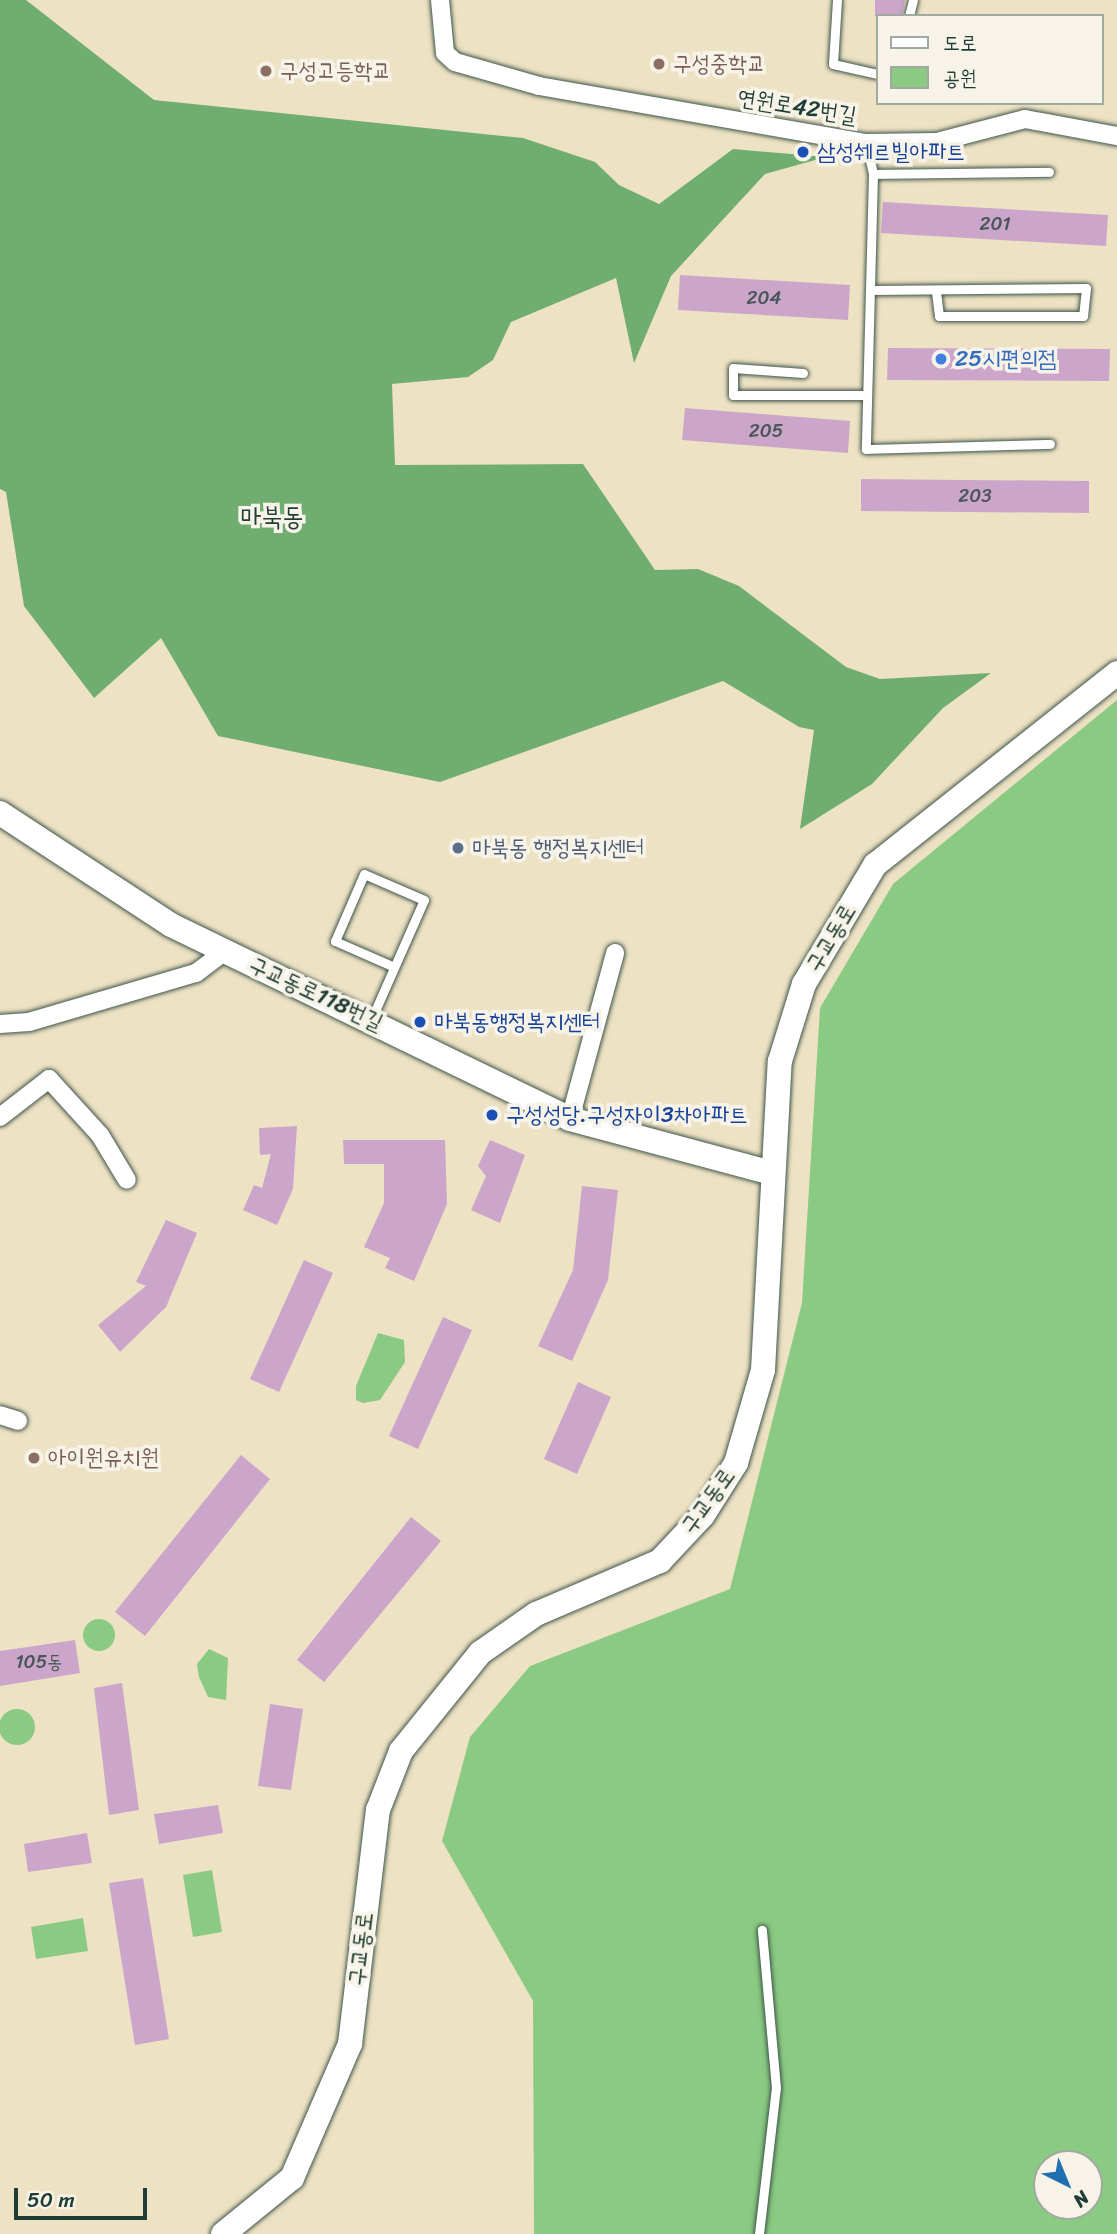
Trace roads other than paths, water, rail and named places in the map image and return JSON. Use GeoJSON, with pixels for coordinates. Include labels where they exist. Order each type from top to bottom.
{"type":"FeatureCollection","features":[{"type":"Feature","properties":{"kind":"street","name":"연원로42번길"},"geometry":{"type":"LineString","coordinates":[[440,0],[439,33],[455,62],[539,86],[866,143],[937,142],[1026,119],[1117,136]]}},
{"type":"Feature","properties":{"kind":"street","name":"구교동로"},"geometry":{"type":"LineString","coordinates":[[223,2234],[292,2178],[350,2044],[378,1810],[401,1751],[480,1653],[536,1614],[660,1561],[703,1516],[736,1463],[763,1370],[771,1173],[780,1061],[804,984],[875,865],[1117,673]]}},
{"type":"Feature","properties":{"kind":"street","name":"구교동로118번길"},"geometry":{"type":"LineString","coordinates":[[0,813],[171,925],[570,1119],[771,1173]]}},
{"type":"Feature","properties":{"kind":"street"},"geometry":{"type":"LineString","coordinates":[[0,1024],[29,1022],[196,973],[225,951]]}},
{"type":"Feature","properties":{"kind":"street"},"geometry":{"type":"LineString","coordinates":[[570,1119],[615,953]]}},
{"type":"Feature","properties":{"kind":"street"},"geometry":{"type":"LineString","coordinates":[[0,1117],[49,1079],[100,1135],[127,1180]]}},
{"type":"Feature","properties":{"kind":"street"},"geometry":{"type":"LineString","coordinates":[[0,1415],[19,1421]]}},
{"type":"Feature","properties":{"kind":"lane"},"geometry":{"type":"LineString","coordinates":[[838,0],[833,64],[876,74]]}},
{"type":"Feature","properties":{"kind":"lane"},"geometry":{"type":"LineString","coordinates":[[866,143],[873,174],[866,449],[1050,444]]}},
{"type":"Feature","properties":{"kind":"lane"},"geometry":{"type":"LineString","coordinates":[[873,174],[1049,172]]}},
{"type":"Feature","properties":{"kind":"lane"},"geometry":{"type":"LineString","coordinates":[[870,290],[1086,288],[1083,316],[939,316],[936,290]]}},
{"type":"Feature","properties":{"kind":"lane"},"geometry":{"type":"LineString","coordinates":[[803,373],[733,368],[733,395],[867,395]]}},
{"type":"Feature","properties":{"kind":"lane"},"geometry":{"type":"LineString","coordinates":[[371,1020],[392,966],[424,900],[364,874],[335,941],[392,966]]}},
{"type":"Feature","properties":{"kind":"lane"},"geometry":{"type":"LineString","coordinates":[[759,2234],[776,2088],[762,1930]]}},
{"type":"Feature","properties":{"kind":"place","name":"구성중학교"},"geometry":{"type":"Point","coordinates":[659,64]}},
{"type":"Feature","properties":{"kind":"place","name":"구성고등학교"},"geometry":{"type":"Point","coordinates":[266,71]}},
{"type":"Feature","properties":{"kind":"place","name":"삼성쉐르빌아파트"},"geometry":{"type":"Point","coordinates":[803,152]}},
{"type":"Feature","properties":{"kind":"place","name":"25시편의점"},"geometry":{"type":"Point","coordinates":[941,359]}},
{"type":"Feature","properties":{"kind":"place","name":"마북동 행정복지센터"},"geometry":{"type":"Point","coordinates":[458,848]}},
{"type":"Feature","properties":{"kind":"place","name":"마북동행정복지센터"},"geometry":{"type":"Point","coordinates":[420,1022]}},
{"type":"Feature","properties":{"kind":"place","name":"구성성당.구성자이3차아파트"},"geometry":{"type":"Point","coordinates":[492,1115]}},
{"type":"Feature","properties":{"kind":"place","name":"아이원유치원"},"geometry":{"type":"Point","coordinates":[34,1458]}},
{"type":"Feature","properties":{"kind":"district","name":"마북동"},"geometry":{"type":"Point","coordinates":[272,517]}}]}
